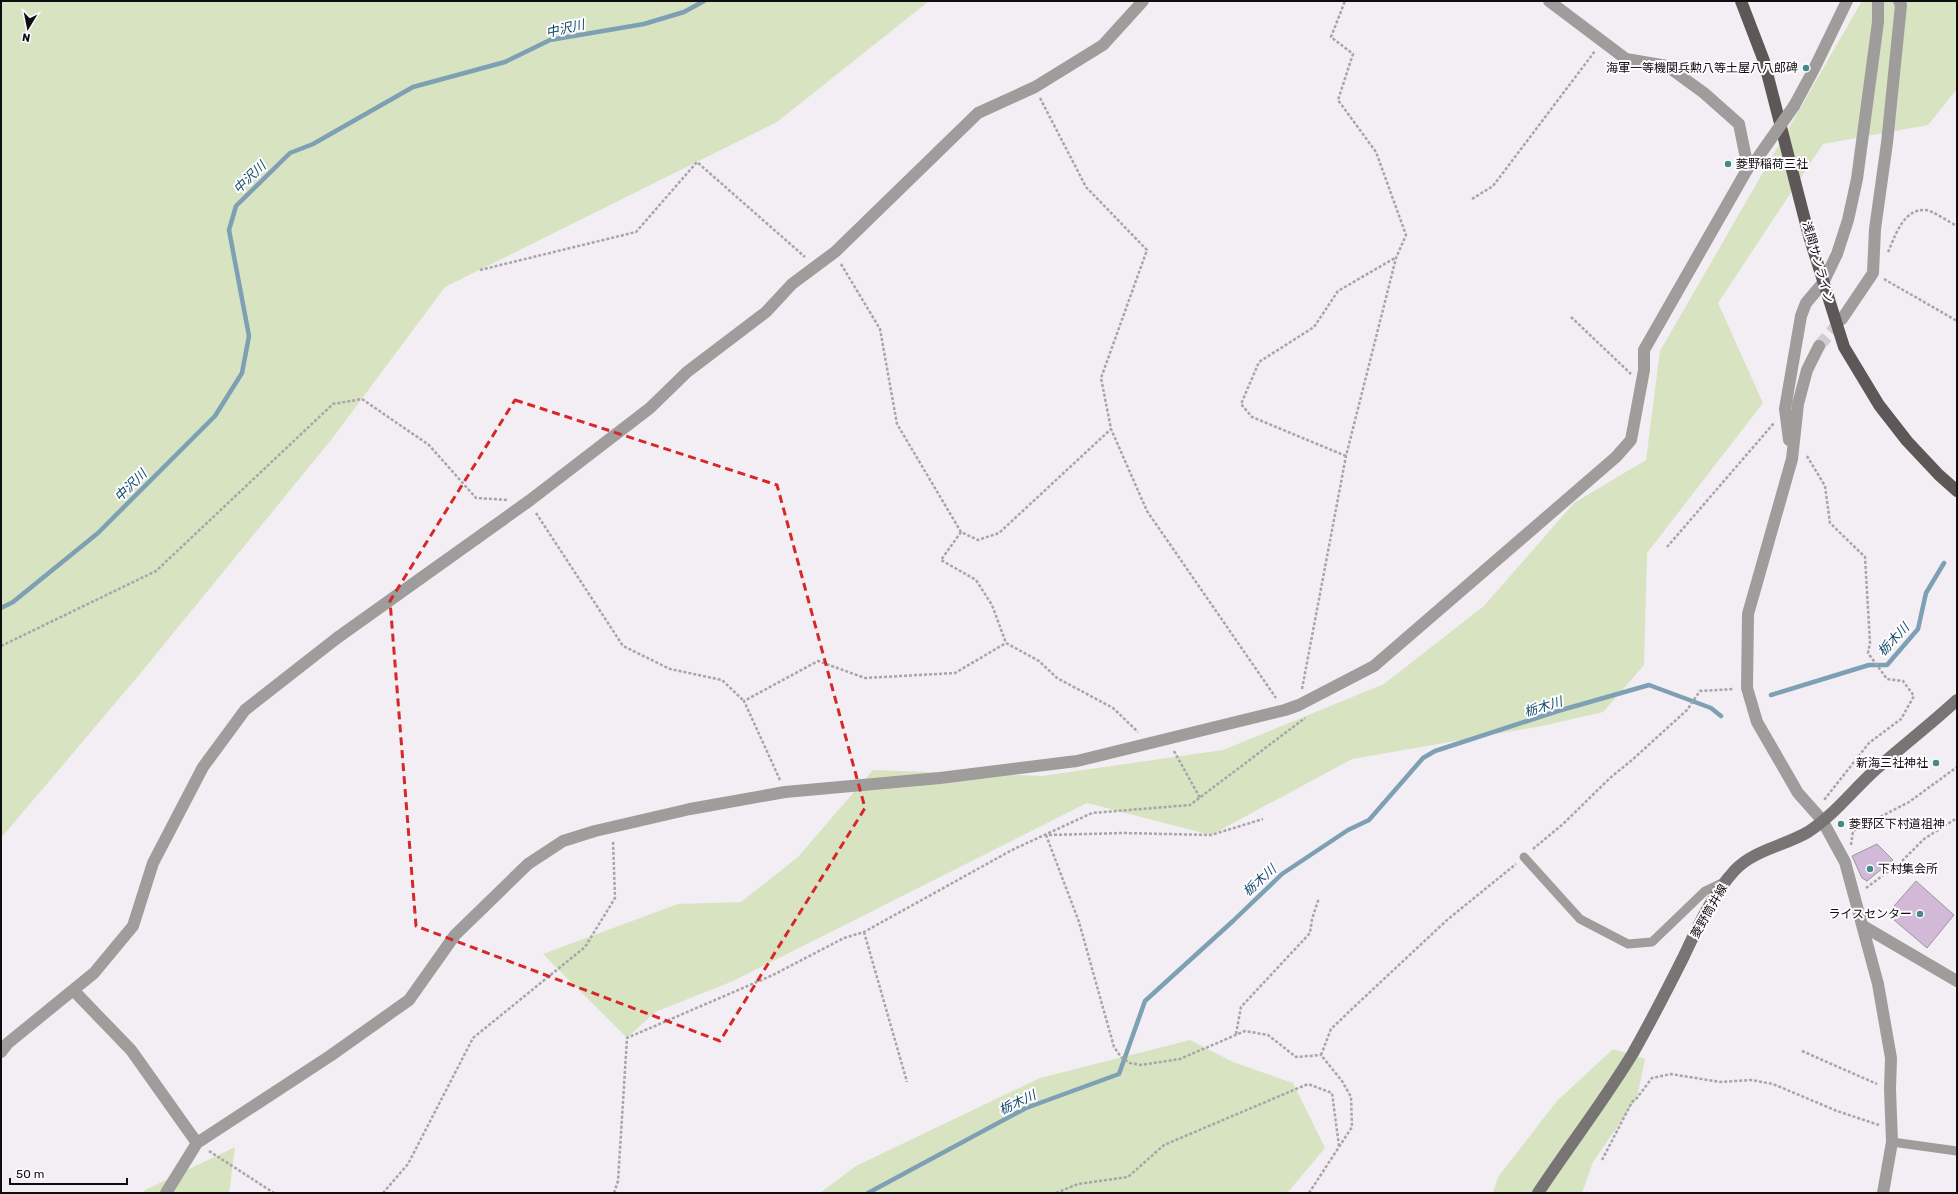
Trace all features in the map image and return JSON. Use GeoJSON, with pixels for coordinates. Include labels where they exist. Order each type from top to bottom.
{"type":"FeatureCollection","features":[{"type":"Feature","properties":{"kind":"main road","name":"浅間サンライン"},"geometry":{"type":"LineString","coordinates":[[1741,1],[1764,61],[1809,236],[1844,347],[1879,405],[1907,441],[1939,475],[1957,491]]}},
{"type":"Feature","properties":{"kind":"main road","name":"菱野筒井線"},"geometry":{"type":"LineString","coordinates":[[1538,1193],[1590,1119],[1633,1053],[1669,986],[1703,916],[1726,881],[1736,869],[1750,858],[1808,832],[1819,816],[1894,753],[1925,730],[1957,700]]}},
{"type":"Feature","properties":{"kind":"street"},"geometry":{"type":"LineString","coordinates":[[1,1052],[8,1043],[74,991],[94,973],[133,926],[153,863],[203,767],[245,710],[337,638],[528,501],[650,408],[687,372],[766,312],[792,284],[834,252],[978,113],[1035,87],[1103,45],[1143,1]]}},
{"type":"Feature","properties":{"kind":"street"},"geometry":{"type":"LineString","coordinates":[[1548,1],[1626,59],[1666,66],[1710,98],[1739,124],[1751,166]]}},
{"type":"Feature","properties":{"kind":"street"},"geometry":{"type":"LineString","coordinates":[[166,1193],[197,1143],[330,1056],[409,1000],[455,935],[528,864],[563,841],[595,831],[690,809],[785,792],[940,778],[1077,761],[1285,710],[1299,705],[1374,666],[1616,456],[1631,440],[1644,370],[1644,350],[1751,166],[1794,106],[1847,1]]}},
{"type":"Feature","properties":{"kind":"street"},"geometry":{"type":"LineString","coordinates":[[1792,459],[1785,409],[1801,316],[1806,303],[1824,283],[1839,248],[1848,220],[1857,179],[1878,22],[1878,1]]}},
{"type":"Feature","properties":{"kind":"street"},"geometry":{"type":"LineString","coordinates":[[1842,319],[1873,273],[1875,229],[1887,143],[1901,5],[1899,1]]}},
{"type":"Feature","properties":{"kind":"street"},"geometry":{"type":"LineString","coordinates":[[1819,346],[1807,370],[1798,404],[1792,459],[1748,614],[1747,688],[1757,722],[1798,793],[1819,816],[1845,862],[1863,926],[1878,984],[1891,1058],[1890,1090],[1892,1142],[1883,1193]]}},
{"type":"Feature","properties":{"kind":"street"},"geometry":{"type":"LineString","coordinates":[[1863,926],[1957,981]]}},
{"type":"Feature","properties":{"kind":"street"},"geometry":{"type":"LineString","coordinates":[[74,991],[131,1050],[197,1143]]}},
{"type":"Feature","properties":{"kind":"lane"},"geometry":{"type":"LineString","coordinates":[[1524,857],[1580,920],[1628,944],[1652,942],[1705,891],[1726,881]]}},
{"type":"Feature","properties":{"kind":"lane"},"geometry":{"type":"LineString","coordinates":[[1892,1142],[1957,1150]]}},
{"type":"Feature","properties":{"kind":"path"},"geometry":{"type":"LineString","coordinates":[[1299,705],[1346,456],[1396,258],[1406,235],[1376,152],[1338,100],[1353,54],[1331,37],[1345,1]]}},
{"type":"Feature","properties":{"kind":"path"},"geometry":{"type":"LineString","coordinates":[[1472,199],[1493,186],[1602,41]]}},
{"type":"Feature","properties":{"kind":"path"},"geometry":{"type":"LineString","coordinates":[[1035,87],[1086,187],[1147,250],[1101,378],[1111,429],[1147,511],[1285,710]]}},
{"type":"Feature","properties":{"kind":"path"},"geometry":{"type":"LineString","coordinates":[[480,270],[636,232],[697,162],[816,267]]}},
{"type":"Feature","properties":{"kind":"path"},"geometry":{"type":"LineString","coordinates":[[1957,226],[1926,210],[1914,212],[1901,223],[1883,265],[1873,273],[1957,321]]}},
{"type":"Feature","properties":{"kind":"path"},"geometry":{"type":"LineString","coordinates":[[834,252],[880,329],[897,424],[961,532],[978,540],[999,533],[1111,429]]}},
{"type":"Feature","properties":{"kind":"path"},"geometry":{"type":"LineString","coordinates":[[1346,456],[1252,417],[1241,404],[1259,362],[1314,327],[1338,291],[1396,258]]}},
{"type":"Feature","properties":{"kind":"path"},"geometry":{"type":"LineString","coordinates":[[1570,317],[1630,374],[1644,370]]}},
{"type":"Feature","properties":{"kind":"path"},"geometry":{"type":"LineString","coordinates":[[1,646],[156,570],[333,404],[362,399],[428,445],[476,498],[528,501],[623,646],[670,669],[722,680],[744,701],[785,792]]}},
{"type":"Feature","properties":{"kind":"path"},"geometry":{"type":"LineString","coordinates":[[1667,547],[1785,409]]}},
{"type":"Feature","properties":{"kind":"path"},"geometry":{"type":"LineString","coordinates":[[1806,454],[1825,486],[1830,523],[1865,557],[1870,643],[1868,653],[1887,679],[1902,681],[1914,696],[1901,719],[1869,743],[1851,764],[1819,816]]}},
{"type":"Feature","properties":{"kind":"path"},"geometry":{"type":"LineString","coordinates":[[961,532],[941,560],[976,580],[992,605],[1006,643],[1039,661],[1056,678],[1114,708],[1149,743]]}},
{"type":"Feature","properties":{"kind":"path"},"geometry":{"type":"LineString","coordinates":[[744,701],[818,661],[865,678],[955,672],[1006,643]]}},
{"type":"Feature","properties":{"kind":"path"},"geometry":{"type":"LineString","coordinates":[[1321,1055],[1331,1029],[1447,920],[1563,824],[1610,778],[1632,760],[1686,710],[1700,691],[1747,688]]}},
{"type":"Feature","properties":{"kind":"path"},"geometry":{"type":"LineString","coordinates":[[614,1193],[618,1181],[627,1038],[773,975],[844,938],[864,932],[1012,850],[1092,813],[1190,805],[1307,717]]}},
{"type":"Feature","properties":{"kind":"path"},"geometry":{"type":"LineString","coordinates":[[1168,738],[1200,798]]}},
{"type":"Feature","properties":{"kind":"path"},"geometry":{"type":"LineString","coordinates":[[1851,848],[1852,831],[1909,802],[1957,767]]}},
{"type":"Feature","properties":{"kind":"path"},"geometry":{"type":"LineString","coordinates":[[1854,897],[1901,862],[1924,839],[1957,818]]}},
{"type":"Feature","properties":{"kind":"path"},"geometry":{"type":"LineString","coordinates":[[1046,835],[1123,833],[1211,835],[1263,819]]}},
{"type":"Feature","properties":{"kind":"path"},"geometry":{"type":"LineString","coordinates":[[383,1193],[408,1164],[473,1038],[584,946],[615,898],[612,828]]}},
{"type":"Feature","properties":{"kind":"path"},"geometry":{"type":"LineString","coordinates":[[1046,835],[1079,922],[1114,1046],[1120,1057],[1130,1063],[1141,1065],[1180,1059],[1245,1031],[1268,1035],[1296,1057],[1321,1055]]}},
{"type":"Feature","properties":{"kind":"path"},"geometry":{"type":"LineString","coordinates":[[1236,1034],[1241,1007],[1310,933],[1312,919],[1319,898]]}},
{"type":"Feature","properties":{"kind":"path"},"geometry":{"type":"LineString","coordinates":[[864,932],[907,1082]]}},
{"type":"Feature","properties":{"kind":"path"},"geometry":{"type":"LineString","coordinates":[[1802,1051],[1890,1090]]}},
{"type":"Feature","properties":{"kind":"path"},"geometry":{"type":"LineString","coordinates":[[1309,1193],[1352,1127],[1351,1098],[1342,1082],[1321,1055]]}},
{"type":"Feature","properties":{"kind":"path"},"geometry":{"type":"LineString","coordinates":[[1602,1160],[1632,1102],[1638,1098],[1652,1078],[1671,1074],[1720,1082],[1751,1080],[1774,1084],[1837,1112],[1892,1129]]}},
{"type":"Feature","properties":{"kind":"path"},"geometry":{"type":"LineString","coordinates":[[1056,1193],[1078,1184],[1128,1177],[1164,1145],[1308,1084],[1332,1093],[1339,1146]]}},
{"type":"Feature","properties":{"kind":"path"},"geometry":{"type":"LineString","coordinates":[[197,1143],[274,1193]]}},
{"type":"Feature","properties":{"kind":"highlighted area"},"geometry":{"type":"Polygon","coordinates":[[[515,400],[777,485],[865,808],[720,1041],[416,926],[390,601],[515,400]]]}},
{"type":"Feature","properties":{"kind":"green space"},"geometry":{"type":"Polygon","coordinates":[[[1,1],[929,1],[777,122],[445,287],[331,440],[139,675],[1,838],[1,1]]]}},
{"type":"Feature","properties":{"kind":"green space"},"geometry":{"type":"Polygon","coordinates":[[[1862,1],[1957,1],[1957,89],[1928,125],[1823,144],[1718,303],[1763,403],[1647,553],[1644,665],[1603,712],[1542,726],[1352,759],[1211,835],[1087,803],[733,981],[655,1012],[627,1038],[543,954],[678,904],[741,902],[798,857],[873,770],[1042,776],[1223,750],[1384,684],[1484,606],[1574,503],[1646,460],[1660,351],[1862,1]]]}},
{"type":"Feature","properties":{"kind":"green space"},"geometry":{"type":"Polygon","coordinates":[[[1190,1040],[1233,1062],[1293,1083],[1325,1148],[1287,1193],[820,1193],[856,1166],[1040,1078],[1190,1040]]]}},
{"type":"Feature","properties":{"kind":"green space"},"geometry":{"type":"Polygon","coordinates":[[[1613,1049],[1645,1059],[1637,1098],[1593,1162],[1582,1193],[1493,1193],[1498,1177],[1557,1101],[1613,1049]]]}},
{"type":"Feature","properties":{"kind":"green space"},"geometry":{"type":"Polygon","coordinates":[[[235,1147],[229,1193],[143,1193],[145,1190],[235,1147]]]}},
{"type":"Feature","properties":{"kind":"building","name":"下村集会所"},"geometry":{"type":"Polygon","coordinates":[[[1877,844],[1893,860],[1867,881],[1862,878],[1852,856],[1877,844]]]}},
{"type":"Feature","properties":{"kind":"building","name":"ライスセンター"},"geometry":{"type":"Polygon","coordinates":[[[1916,881],[1954,915],[1927,948],[1887,914],[1916,881]]]}},
{"type":"Feature","properties":{"kind":"waterway","name":"中沢川"},"geometry":{"type":"LineString","coordinates":[[1,608],[13,602],[98,533],[215,416],[242,373],[249,336],[229,230],[236,206],[290,153],[313,144],[413,87],[505,62],[550,40],[644,24],[684,12],[704,1]]}},
{"type":"Feature","properties":{"kind":"waterway","name":"栃木川"},"geometry":{"type":"LineString","coordinates":[[1771,695],[1869,665],[1887,665],[1918,629],[1926,593],[1944,563]]}},
{"type":"Feature","properties":{"kind":"waterway","name":"栃木川"},"geometry":{"type":"LineString","coordinates":[[868,1193],[1026,1108],[1119,1074],[1145,1001],[1282,874],[1348,830],[1369,820],[1423,758],[1435,751],[1558,711],[1649,685],[1711,708],[1721,716]]}},
{"type":"Feature","properties":{"kind":"tunnel"},"geometry":{"type":"LineString","coordinates":[[1819,346],[1842,319]]}},
{"type":"Feature","properties":{"kind":"place","name":"海軍一等機関兵勲八等土屋八八郎碑"},"geometry":{"type":"Point","coordinates":[1806,68]}},
{"type":"Feature","properties":{"kind":"place","name":"菱野稲荷三社"},"geometry":{"type":"Point","coordinates":[1728,164]}},
{"type":"Feature","properties":{"kind":"place","name":"新海三社神社"},"geometry":{"type":"Point","coordinates":[1936,763]}},
{"type":"Feature","properties":{"kind":"place","name":"菱野区下村道祖神"},"geometry":{"type":"Point","coordinates":[1841,824]}},
{"type":"Feature","properties":{"kind":"place","name":"下村集会所"},"geometry":{"type":"Point","coordinates":[1870,869]}},
{"type":"Feature","properties":{"kind":"place","name":"ライスセンター"},"geometry":{"type":"Point","coordinates":[1920,914]}}]}
